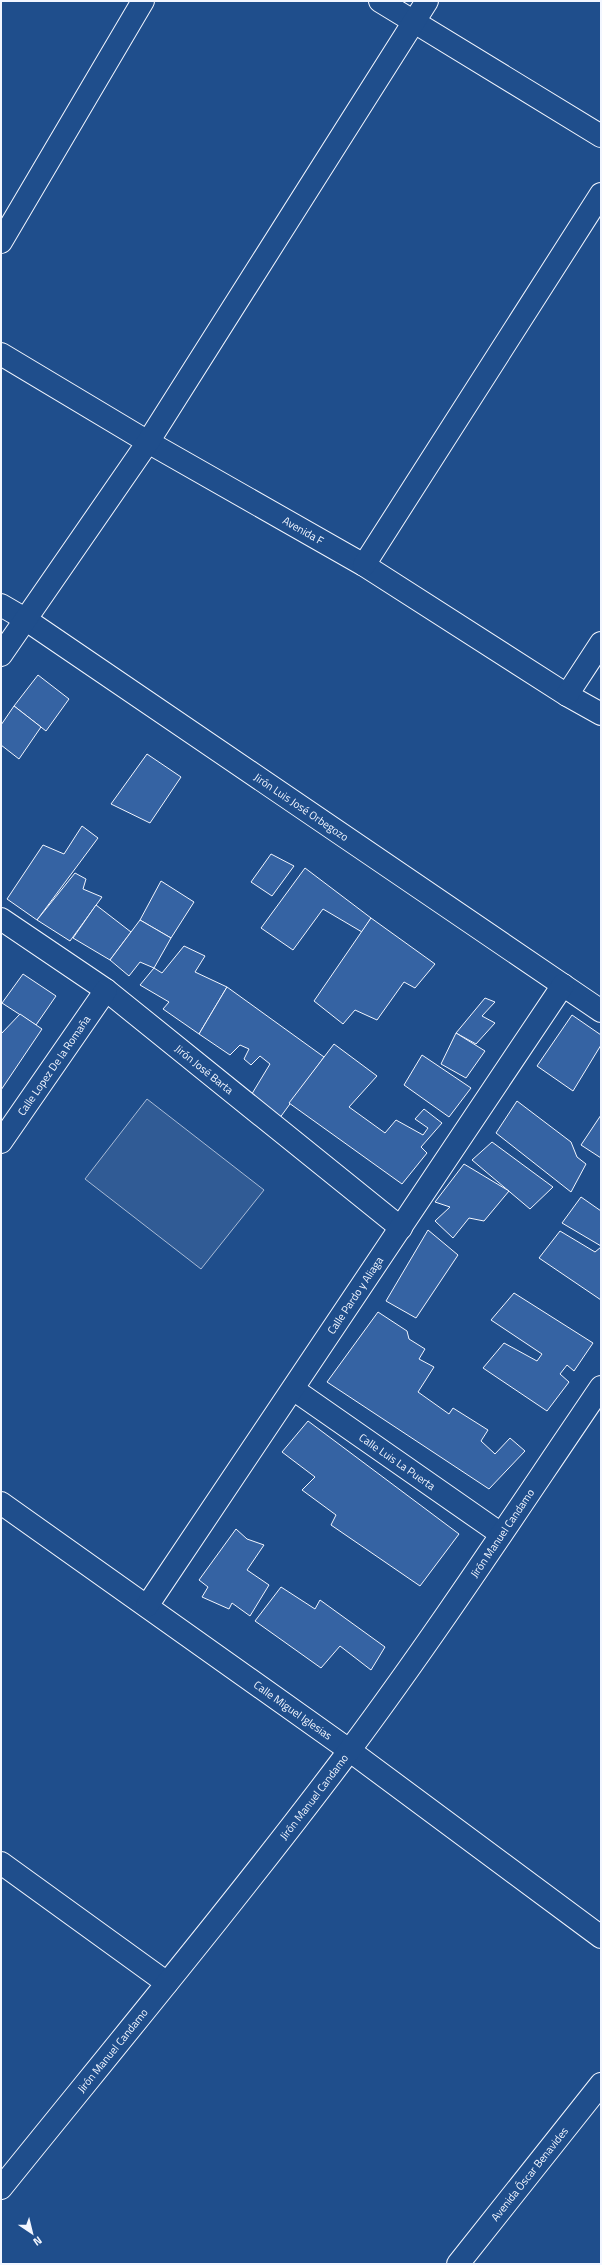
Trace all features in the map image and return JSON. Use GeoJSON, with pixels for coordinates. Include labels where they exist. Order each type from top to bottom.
{"type":"FeatureCollection","features":[{"type":"Feature","properties":{"kind":"street"},"geometry":{"type":"LineString","coordinates":[[1,242],[143,1]]}},
{"type":"Feature","properties":{"kind":"street"},"geometry":{"type":"LineString","coordinates":[[380,1],[601,136]]}},
{"type":"Feature","properties":{"kind":"street"},"geometry":{"type":"LineString","coordinates":[[1,655],[24,619],[148,442],[427,1]]}},
{"type":"Feature","properties":{"kind":"street"},"geometry":{"type":"LineString","coordinates":[[364,565],[601,194]]}},
{"type":"Feature","properties":{"kind":"street","name":"Avenida F"},"geometry":{"type":"LineString","coordinates":[[1,354],[148,442],[364,565],[567,695],[601,714]]}},
{"type":"Feature","properties":{"kind":"street","name":"Jirón Luis José Orbegozo"},"geometry":{"type":"LineString","coordinates":[[1,605],[24,619],[601,1012]]}},
{"type":"Feature","properties":{"kind":"street"},"geometry":{"type":"LineString","coordinates":[[567,695],[601,643]]}},
{"type":"Feature","properties":{"kind":"street","name":"Jirón José Barta"},"geometry":{"type":"LineString","coordinates":[[1,919],[106,990],[401,1228]]}},
{"type":"Feature","properties":{"kind":"street","name":"Calle Pardo y Aliaga"},"geometry":{"type":"LineString","coordinates":[[147,1606],[563,985]]}},
{"type":"Feature","properties":{"kind":"street","name":"Calle Lopez De la Romaña"},"geometry":{"type":"LineString","coordinates":[[1,1142],[106,990]]}},
{"type":"Feature","properties":{"kind":"street","name":"Jirón Manuel Candamo"},"geometry":{"type":"LineString","coordinates":[[1,2188],[167,1984],[349,1750],[501,1534],[601,1387]]}},
{"type":"Feature","properties":{"kind":"street","name":"Calle Luis La Puerta"},"geometry":{"type":"LineString","coordinates":[[293,1389],[501,1534]]}},
{"type":"Feature","properties":{"kind":"street","name":"Calle Miguel Iglesias"},"geometry":{"type":"LineString","coordinates":[[1,1503],[349,1750],[601,1937]]}},
{"type":"Feature","properties":{"kind":"street"},"geometry":{"type":"LineString","coordinates":[[1,1863],[167,1984]]}},
{"type":"Feature","properties":{"kind":"street","name":"Avenida Óscar Benavides"},"geometry":{"type":"LineString","coordinates":[[458,2264],[600,2091]]}},
{"type":"Feature","properties":{"kind":"shaded area"},"geometry":{"type":"Polygon","coordinates":[[[147,1099],[264,1190],[201,1269],[85,1179],[147,1099]]]}},
{"type":"Feature","properties":{"kind":"building"},"geometry":{"type":"Polygon","coordinates":[[[38,675],[69,699],[46,731],[14,706],[38,675]]]}},
{"type":"Feature","properties":{"kind":"building"},"geometry":{"type":"Polygon","coordinates":[[[14,706],[41,727],[19,759],[1,745],[1,725],[14,706]]]}},
{"type":"Feature","properties":{"kind":"building"},"geometry":{"type":"Polygon","coordinates":[[[147,754],[181,777],[150,823],[111,804],[147,754]]]}},
{"type":"Feature","properties":{"kind":"building"},"geometry":{"type":"Polygon","coordinates":[[[82,826],[98,838],[37,920],[7,899],[43,845],[64,854],[82,826]]]}},
{"type":"Feature","properties":{"kind":"building"},"geometry":{"type":"Polygon","coordinates":[[[271,854],[294,866],[272,896],[251,882],[271,854]]]}},
{"type":"Feature","properties":{"kind":"building"},"geometry":{"type":"Polygon","coordinates":[[[305,868],[371,918],[362,932],[323,909],[293,950],[261,928],[305,868]]]}},
{"type":"Feature","properties":{"kind":"building"},"geometry":{"type":"Polygon","coordinates":[[[75,873],[86,879],[83,889],[102,897],[70,941],[37,920],[75,873]]]}},
{"type":"Feature","properties":{"kind":"building"},"geometry":{"type":"Polygon","coordinates":[[[161,881],[194,902],[171,938],[140,920],[161,881]]]}},
{"type":"Feature","properties":{"kind":"building"},"geometry":{"type":"Polygon","coordinates":[[[96,905],[131,932],[110,960],[73,938],[96,905]]]}},
{"type":"Feature","properties":{"kind":"building"},"geometry":{"type":"Polygon","coordinates":[[[371,918],[435,964],[415,988],[404,982],[377,1020],[355,1010],[343,1024],[314,1001],[371,918]]]}},
{"type":"Feature","properties":{"kind":"building"},"geometry":{"type":"Polygon","coordinates":[[[140,920],[171,938],[154,968],[140,962],[129,976],[110,960],[140,920]]]}},
{"type":"Feature","properties":{"kind":"building"},"geometry":{"type":"Polygon","coordinates":[[[184,946],[205,956],[195,972],[227,987],[199,1034],[163,1009],[169,1002],[140,985],[154,968],[162,973],[184,946]]]}},
{"type":"Feature","properties":{"kind":"building"},"geometry":{"type":"Polygon","coordinates":[[[23,974],[56,996],[36,1025],[2,1003],[23,974]]]}},
{"type":"Feature","properties":{"kind":"building"},"geometry":{"type":"Polygon","coordinates":[[[227,987],[324,1057],[279,1119],[250,1097],[270,1064],[260,1056],[251,1065],[244,1059],[249,1049],[240,1045],[230,1055],[199,1034],[227,987]]]}},
{"type":"Feature","properties":{"kind":"building"},"geometry":{"type":"Polygon","coordinates":[[[485,998],[495,1002],[482,1016],[495,1023],[476,1044],[456,1033],[485,998]]]}},
{"type":"Feature","properties":{"kind":"building"},"geometry":{"type":"Polygon","coordinates":[[[20,1014],[42,1029],[1,1090],[1,1034],[20,1014]]]}},
{"type":"Feature","properties":{"kind":"building"},"geometry":{"type":"Polygon","coordinates":[[[572,1015],[601,1035],[601,1045],[573,1091],[537,1066],[572,1015]]]}},
{"type":"Feature","properties":{"kind":"building"},"geometry":{"type":"Polygon","coordinates":[[[456,1033],[485,1051],[466,1078],[441,1064],[456,1033]]]}},
{"type":"Feature","properties":{"kind":"building"},"geometry":{"type":"Polygon","coordinates":[[[334,1044],[377,1076],[349,1107],[385,1133],[396,1120],[423,1135],[428,1128],[415,1119],[424,1109],[442,1123],[421,1147],[427,1153],[402,1184],[289,1103],[334,1044]]]}},
{"type":"Feature","properties":{"kind":"building"},"geometry":{"type":"Polygon","coordinates":[[[422,1055],[471,1088],[449,1117],[404,1085],[422,1055]]]}},
{"type":"Feature","properties":{"kind":"building"},"geometry":{"type":"Polygon","coordinates":[[[517,1101],[571,1142],[577,1157],[586,1164],[571,1192],[496,1133],[517,1101]]]}},
{"type":"Feature","properties":{"kind":"building"},"geometry":{"type":"Polygon","coordinates":[[[601,1115],[601,1158],[581,1145],[601,1115]]]}},
{"type":"Feature","properties":{"kind":"building"},"geometry":{"type":"Polygon","coordinates":[[[492,1142],[553,1187],[530,1209],[472,1160],[492,1142]]]}},
{"type":"Feature","properties":{"kind":"building"},"geometry":{"type":"Polygon","coordinates":[[[464,1164],[509,1191],[484,1221],[469,1218],[453,1238],[435,1221],[450,1207],[435,1202],[464,1164]]]}},
{"type":"Feature","properties":{"kind":"building"},"geometry":{"type":"Polygon","coordinates":[[[581,1197],[601,1211],[601,1246],[562,1223],[581,1197]]]}},
{"type":"Feature","properties":{"kind":"building"},"geometry":{"type":"Polygon","coordinates":[[[428,1230],[458,1255],[416,1318],[386,1301],[428,1230]]]}},
{"type":"Feature","properties":{"kind":"building"},"geometry":{"type":"Polygon","coordinates":[[[560,1231],[595,1252],[601,1247],[601,1300],[539,1258],[560,1231]]]}},
{"type":"Feature","properties":{"kind":"building"},"geometry":{"type":"Polygon","coordinates":[[[514,1293],[593,1343],[574,1371],[567,1365],[560,1374],[569,1382],[547,1411],[483,1368],[504,1343],[537,1361],[542,1354],[491,1320],[514,1293]]]}},
{"type":"Feature","properties":{"kind":"building"},"geometry":{"type":"Polygon","coordinates":[[[378,1312],[407,1331],[409,1339],[425,1349],[419,1359],[434,1367],[418,1392],[449,1414],[453,1408],[488,1430],[481,1441],[495,1454],[510,1438],[525,1451],[489,1489],[327,1382],[378,1312]]]}},
{"type":"Feature","properties":{"kind":"building"},"geometry":{"type":"Polygon","coordinates":[[[308,1421],[459,1534],[420,1586],[331,1525],[336,1515],[302,1490],[315,1477],[282,1452],[308,1421]]]}},
{"type":"Feature","properties":{"kind":"building"},"geometry":{"type":"Polygon","coordinates":[[[236,1529],[247,1539],[264,1545],[247,1570],[269,1585],[250,1616],[232,1603],[229,1609],[202,1597],[208,1587],[199,1580],[236,1529]]]}},
{"type":"Feature","properties":{"kind":"building"},"geometry":{"type":"Polygon","coordinates":[[[281,1587],[315,1609],[320,1600],[385,1647],[371,1670],[340,1646],[321,1668],[255,1621],[281,1587]]]}}]}
